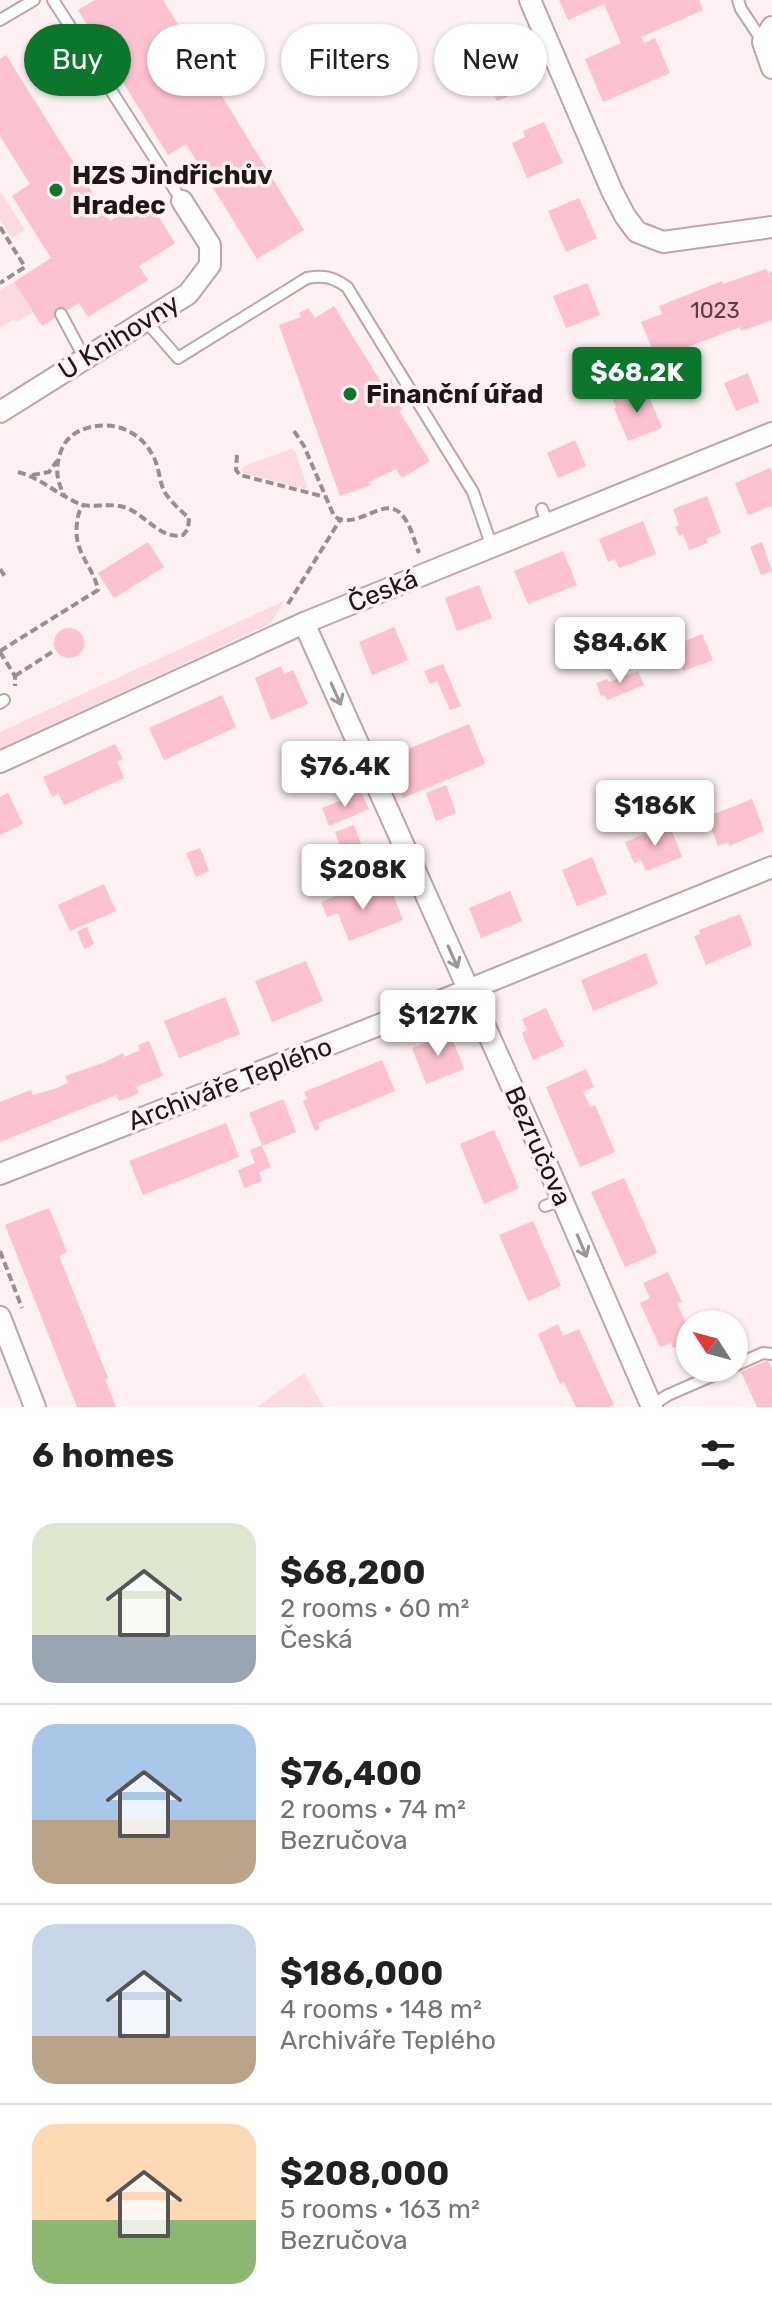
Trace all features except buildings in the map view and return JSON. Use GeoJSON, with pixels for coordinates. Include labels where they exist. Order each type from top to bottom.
{"type":"FeatureCollection","features":[{"type":"Feature","properties":{"kind":"street"},"geometry":{"type":"LineString","coordinates":[[530,0],[612,191],[637,232],[663,242],[772,227]]}},
{"type":"Feature","properties":{"kind":"street"},"geometry":{"type":"LineString","coordinates":[[768,34],[772,68]]}},
{"type":"Feature","properties":{"kind":"street","name":"U Knihovny"},"geometry":{"type":"LineString","coordinates":[[0,412],[38,379],[85,359],[188,294],[210,265],[210,245],[182,201]]}},
{"type":"Feature","properties":{"kind":"street","name":"Česká"},"geometry":{"type":"LineString","coordinates":[[0,762],[304,623],[492,547],[545,517],[772,433]]}},
{"type":"Feature","properties":{"kind":"street","name":"Bezručova"},"geometry":{"type":"LineString","coordinates":[[304,623],[468,990],[554,1203],[651,1406]]}},
{"type":"Feature","properties":{"kind":"street","name":"Archiváře Teplého"},"geometry":{"type":"LineString","coordinates":[[0,1174],[772,867]]}},
{"type":"Feature","properties":{"kind":"street"},"geometry":{"type":"LineString","coordinates":[[0,1317],[35,1407]]}},
{"type":"Feature","properties":{"kind":"lane"},"geometry":{"type":"LineString","coordinates":[[0,20],[34,0]]}},
{"type":"Feature","properties":{"kind":"lane"},"geometry":{"type":"LineString","coordinates":[[53,0],[182,201]]}},
{"type":"Feature","properties":{"kind":"lane"},"geometry":{"type":"LineString","coordinates":[[738,0],[741,9],[768,34]]}},
{"type":"Feature","properties":{"kind":"lane"},"geometry":{"type":"LineString","coordinates":[[145,320],[178,358],[307,278],[323,275],[336,279],[347,287],[473,492],[492,547]]}},
{"type":"Feature","properties":{"kind":"lane"},"geometry":{"type":"LineString","coordinates":[[61,314],[85,359]]}},
{"type":"Feature","properties":{"kind":"lane"},"geometry":{"type":"LineString","coordinates":[[748,1360],[763,1353],[772,1354]]}},
{"type":"Feature","properties":{"kind":"lane"},"geometry":{"type":"LineString","coordinates":[[651,1406],[698,1382]]}},
{"type":"Feature","properties":{"kind":"path"},"geometry":{"type":"LineString","coordinates":[[0,227],[25,267],[0,283]]}},
{"type":"Feature","properties":{"kind":"path"},"geometry":{"type":"LineString","coordinates":[[18,472],[32,475],[83,506],[121,505],[170,536],[183,535],[190,523],[189,518],[165,494],[154,456],[127,429],[106,426],[80,431],[65,442],[49,472],[32,475]]}},
{"type":"Feature","properties":{"kind":"path"},"geometry":{"type":"LineString","coordinates":[[294,431],[304,446],[334,516],[350,521],[380,510],[392,508],[399,511],[421,557]]}},
{"type":"Feature","properties":{"kind":"path"},"geometry":{"type":"LineString","coordinates":[[237,455],[236,470],[240,475],[325,498]]}},
{"type":"Feature","properties":{"kind":"path"},"geometry":{"type":"LineString","coordinates":[[58,459],[57,478],[64,495]]}},
{"type":"Feature","properties":{"kind":"path"},"geometry":{"type":"LineString","coordinates":[[52,652],[15,676],[0,651],[98,590],[97,580],[81,556],[77,543],[78,516],[83,506]]}},
{"type":"Feature","properties":{"kind":"path"},"geometry":{"type":"LineString","coordinates":[[282,613],[340,520]]}},
{"type":"Feature","properties":{"kind":"path"},"geometry":{"type":"LineString","coordinates":[[0,569],[6,578]]}},
{"type":"Feature","properties":{"kind":"shaded area"},"geometry":{"type":"Polygon","coordinates":[[[0,191],[25,230],[12,238],[0,219],[0,191]]]}},
{"type":"Feature","properties":{"kind":"shaded area"},"geometry":{"type":"Polygon","coordinates":[[[14,282],[33,312],[17,322],[14,319],[0,327],[0,290],[14,282]]]}},
{"type":"Feature","properties":{"kind":"shaded area"},"geometry":{"type":"Polygon","coordinates":[[[291,449],[295,451],[307,486],[305,489],[241,470],[244,466],[291,449]]]}},
{"type":"Feature","properties":{"kind":"shaded area"},"geometry":{"type":"Polygon","coordinates":[[[284,601],[271,623],[0,749],[0,732],[284,601]]]}},
{"type":"Feature","properties":{"kind":"shaded area"},"geometry":{"type":"Polygon","coordinates":[[[304,1373],[324,1407],[257,1407],[304,1373]]]}},
{"type":"Feature","properties":{"kind":"place","name":"HZS Jindřichův Hradec"},"geometry":{"type":"Point","coordinates":[56,190]}},
{"type":"Feature","properties":{"kind":"place","name":"Finanční úřad"},"geometry":{"type":"Point","coordinates":[350,394]}}]}
